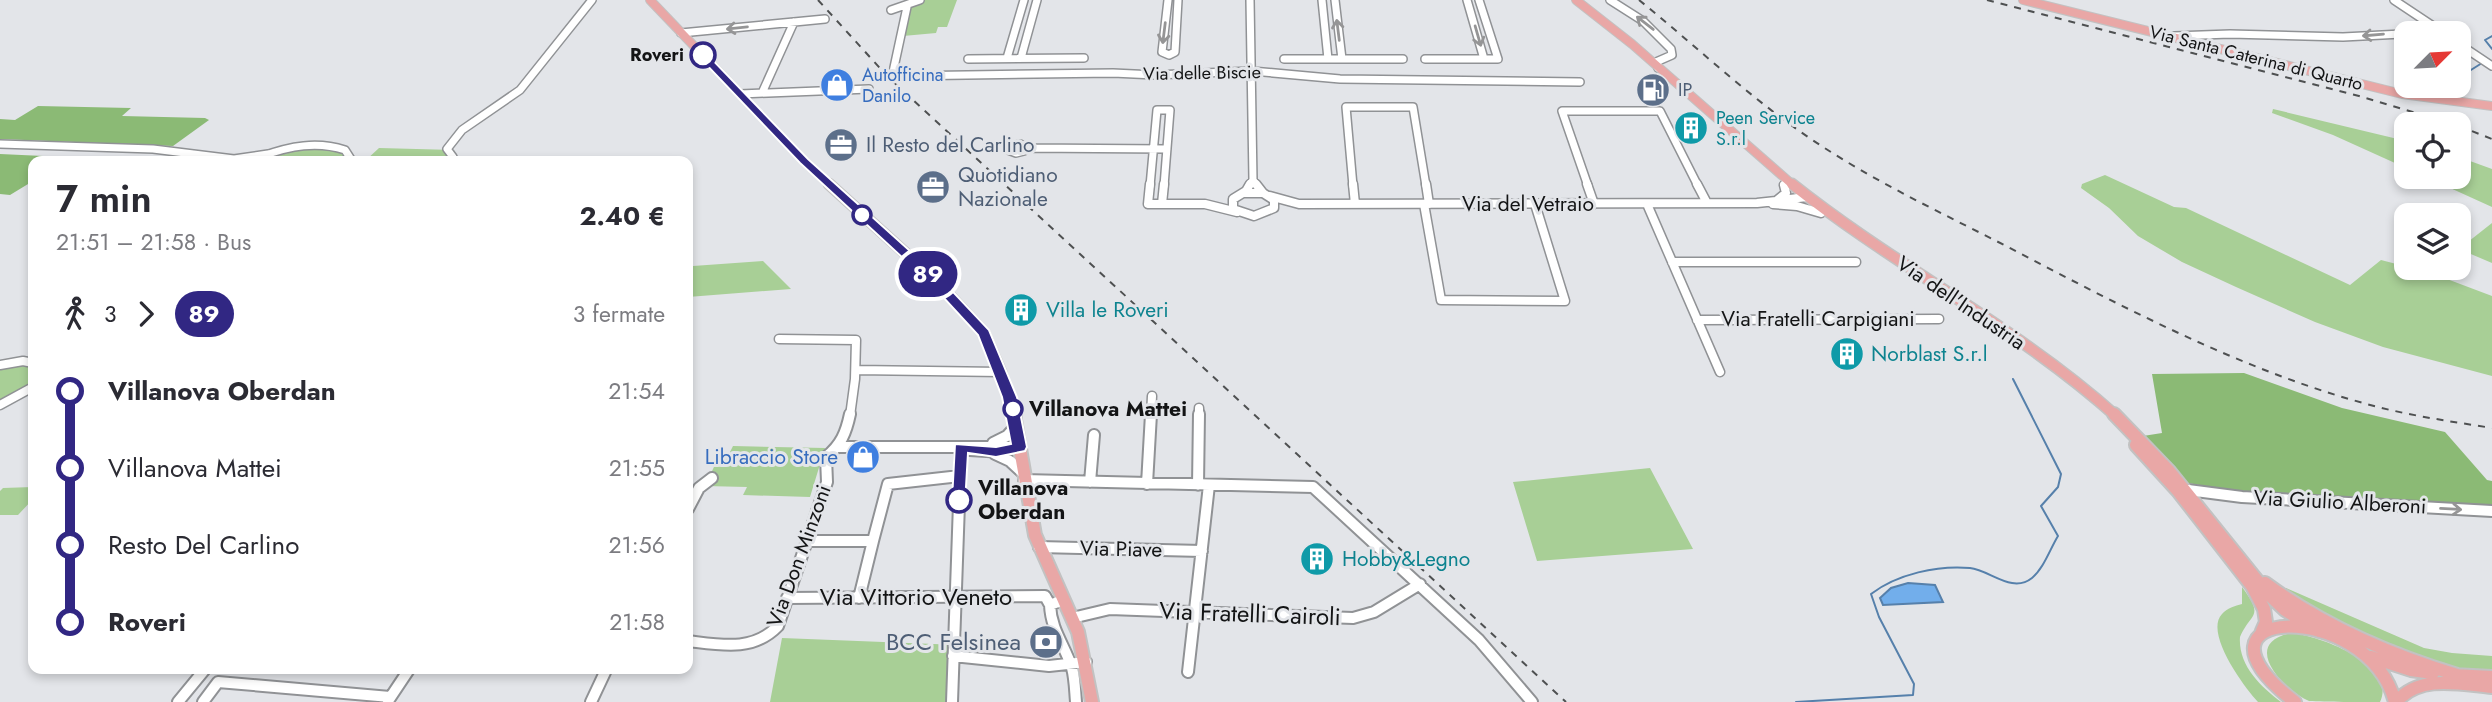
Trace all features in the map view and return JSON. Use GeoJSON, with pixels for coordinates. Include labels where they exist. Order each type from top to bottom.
{"type":"FeatureCollection","features":[{"type":"Feature","properties":{"kind":"main road"},"geometry":{"type":"LineString","coordinates":[[650,0],[804,161],[936,281],[977,324],[988,341],[1001,372],[1016,426],[1039,547],[1072,618],[1086,662],[1091,702]]}},
{"type":"Feature","properties":{"kind":"main road","name":"Via dell'Industria"},"geometry":{"type":"LineString","coordinates":[[1569,0],[1602,25],[1784,185],[2071,379],[2131,430],[2188,490],[2276,603],[2319,631]]}},
{"type":"Feature","properties":{"kind":"main road","name":"Via dell'Industria"},"geometry":{"type":"LineString","coordinates":[[1576,0],[1658,68],[1821,213],[2044,367],[2122,431],[2178,491],[2252,586],[2264,609],[2266,622],[2263,631]]}},
{"type":"Feature","properties":{"kind":"main road","name":"Via Santa Caterina di Quarto"},"geometry":{"type":"LineString","coordinates":[[2022,0],[2402,94],[2492,106]]}},
{"type":"Feature","properties":{"kind":"main road"},"geometry":{"type":"LineString","coordinates":[[2248,566],[2270,587],[2301,609],[2394,654],[2457,675]]}},
{"type":"Feature","properties":{"kind":"main road"},"geometry":{"type":"LineString","coordinates":[[2295,702],[2270,682],[2254,658],[2253,647],[2256,638],[2263,631],[2286,625],[2319,631],[2364,654],[2411,670],[2492,677]]}},
{"type":"Feature","properties":{"kind":"main road"},"geometry":{"type":"LineString","coordinates":[[2364,654],[2391,684],[2395,702]]}},
{"type":"Feature","properties":{"kind":"main road"},"geometry":{"type":"LineString","coordinates":[[2395,702],[2401,693],[2424,685],[2492,687]]}},
{"type":"Feature","properties":{"kind":"street"},"geometry":{"type":"LineString","coordinates":[[452,156],[447,149],[452,140],[520,90],[544,57],[593,0]]}},
{"type":"Feature","properties":{"kind":"street"},"geometry":{"type":"LineString","coordinates":[[891,10],[907,7],[920,0]]}},
{"type":"Feature","properties":{"kind":"street"},"geometry":{"type":"LineString","coordinates":[[1007,58],[1024,0]]}},
{"type":"Feature","properties":{"kind":"street"},"geometry":{"type":"LineString","coordinates":[[1021,58],[1037,0]]}},
{"type":"Feature","properties":{"kind":"street"},"geometry":{"type":"LineString","coordinates":[[1168,0],[1162,52],[1169,55],[1175,52],[1178,0]]}},
{"type":"Feature","properties":{"kind":"street"},"geometry":{"type":"LineString","coordinates":[[1250,0],[1253,180],[1275,204],[1270,212]]}},
{"type":"Feature","properties":{"kind":"street"},"geometry":{"type":"LineString","coordinates":[[1322,0],[1328,59]]}},
{"type":"Feature","properties":{"kind":"street"},"geometry":{"type":"LineString","coordinates":[[1335,0],[1342,59]]}},
{"type":"Feature","properties":{"kind":"street"},"geometry":{"type":"LineString","coordinates":[[1467,0],[1484,59]]}},
{"type":"Feature","properties":{"kind":"street"},"geometry":{"type":"LineString","coordinates":[[1425,59],[1498,59],[1479,0]]}},
{"type":"Feature","properties":{"kind":"street"},"geometry":{"type":"LineString","coordinates":[[1610,0],[1643,21],[1671,50],[1672,55],[1656,62],[1658,68]]}},
{"type":"Feature","properties":{"kind":"street"},"geometry":{"type":"LineString","coordinates":[[2394,0],[2426,21]]}},
{"type":"Feature","properties":{"kind":"street","name":"Via delle Biscie"},"geometry":{"type":"LineString","coordinates":[[907,7],[894,57],[893,72],[899,76],[1171,75],[1252,71],[1340,79],[1580,82]]}},
{"type":"Feature","properties":{"kind":"street"},"geometry":{"type":"LineString","coordinates":[[1167,12],[1178,12]]}},
{"type":"Feature","properties":{"kind":"street"},"geometry":{"type":"LineString","coordinates":[[1471,13],[1483,13]]}},
{"type":"Feature","properties":{"kind":"street"},"geometry":{"type":"LineString","coordinates":[[1020,14],[1033,14]]}},
{"type":"Feature","properties":{"kind":"street"},"geometry":{"type":"LineString","coordinates":[[681,33],[825,19]]}},
{"type":"Feature","properties":{"kind":"street"},"geometry":{"type":"LineString","coordinates":[[762,93],[794,22]]}},
{"type":"Feature","properties":{"kind":"street"},"geometry":{"type":"LineString","coordinates":[[2163,35],[2343,37],[2394,34]]}},
{"type":"Feature","properties":{"kind":"street"},"geometry":{"type":"LineString","coordinates":[[2471,52],[2492,65]]}},
{"type":"Feature","properties":{"kind":"street"},"geometry":{"type":"LineString","coordinates":[[968,59],[1084,58]]}},
{"type":"Feature","properties":{"kind":"street"},"geometry":{"type":"LineString","coordinates":[[1284,59],[1403,59]]}},
{"type":"Feature","properties":{"kind":"street"},"geometry":{"type":"LineString","coordinates":[[740,94],[869,89]]}},
{"type":"Feature","properties":{"kind":"street"},"geometry":{"type":"LineString","coordinates":[[1355,204],[1346,107],[1412,107],[1441,300],[1565,301],[1535,204]]}},
{"type":"Feature","properties":{"kind":"street"},"geometry":{"type":"LineString","coordinates":[[1162,204],[1170,110],[1163,108],[1157,110],[1148,204],[1162,204],[1205,204]]}},
{"type":"Feature","properties":{"kind":"street"},"geometry":{"type":"LineString","coordinates":[[1594,204],[1562,111],[1660,111],[1707,204]]}},
{"type":"Feature","properties":{"kind":"street"},"geometry":{"type":"LineString","coordinates":[[254,156],[298,146],[326,145],[345,150],[349,156]]}},
{"type":"Feature","properties":{"kind":"street"},"geometry":{"type":"LineString","coordinates":[[0,146],[141,148],[209,156]]}},
{"type":"Feature","properties":{"kind":"street"},"geometry":{"type":"LineString","coordinates":[[0,146],[172,156]]}},
{"type":"Feature","properties":{"kind":"street"},"geometry":{"type":"LineString","coordinates":[[1026,148],[1167,149]]}},
{"type":"Feature","properties":{"kind":"street"},"geometry":{"type":"LineString","coordinates":[[263,156],[268,154]]}},
{"type":"Feature","properties":{"kind":"street"},"geometry":{"type":"LineString","coordinates":[[1237,212],[1231,206],[1253,180]]}},
{"type":"Feature","properties":{"kind":"street"},"geometry":{"type":"LineString","coordinates":[[1776,201],[1786,193],[1784,185]]}},
{"type":"Feature","properties":{"kind":"street","name":"Via del Vetraio"},"geometry":{"type":"LineString","coordinates":[[1205,204],[1239,195],[1266,195],[1299,204],[1757,203],[1788,205],[1821,213]]}},
{"type":"Feature","properties":{"kind":"street","name":"Via del Vetraio"},"geometry":{"type":"LineString","coordinates":[[1757,203],[1803,198]]}},
{"type":"Feature","properties":{"kind":"street","name":"Via del Vetraio"},"geometry":{"type":"LineString","coordinates":[[1788,205],[1803,198]]}},
{"type":"Feature","properties":{"kind":"street","name":"Via del Vetraio"},"geometry":{"type":"LineString","coordinates":[[1205,204],[1254,216],[1299,204]]}},
{"type":"Feature","properties":{"kind":"street"},"geometry":{"type":"LineString","coordinates":[[1647,204],[1720,372]]}},
{"type":"Feature","properties":{"kind":"street"},"geometry":{"type":"LineString","coordinates":[[1672,262],[1856,262]]}},
{"type":"Feature","properties":{"kind":"street","name":"Via Fratelli Carpigiani"},"geometry":{"type":"LineString","coordinates":[[1697,320],[1939,319]]}},
{"type":"Feature","properties":{"kind":"street","name":"Via Don Minzoni"},"geometry":{"type":"LineString","coordinates":[[693,641],[740,646],[760,642],[771,636],[778,626],[827,482],[826,457],[839,447],[850,415],[857,370],[856,340],[779,339]]}},
{"type":"Feature","properties":{"kind":"street"},"geometry":{"type":"LineString","coordinates":[[0,366],[28,360]]}},
{"type":"Feature","properties":{"kind":"street"},"geometry":{"type":"LineString","coordinates":[[857,370],[1001,372]]}},
{"type":"Feature","properties":{"kind":"street"},"geometry":{"type":"LineString","coordinates":[[0,405],[28,391]]}},
{"type":"Feature","properties":{"kind":"street"},"geometry":{"type":"LineString","coordinates":[[1147,484],[1152,396]]}},
{"type":"Feature","properties":{"kind":"street"},"geometry":{"type":"LineString","coordinates":[[1188,671],[1202,551],[1203,485],[1199,408]]}},
{"type":"Feature","properties":{"kind":"street"},"geometry":{"type":"LineString","coordinates":[[986,448],[1007,436],[1016,426]]}},
{"type":"Feature","properties":{"kind":"street"},"geometry":{"type":"LineString","coordinates":[[1090,482],[1094,436]]}},
{"type":"Feature","properties":{"kind":"street"},"geometry":{"type":"LineString","coordinates":[[839,447],[961,447],[1009,451],[1019,447]]}},
{"type":"Feature","properties":{"kind":"street"},"geometry":{"type":"LineString","coordinates":[[952,702],[961,447]]}},
{"type":"Feature","properties":{"kind":"street"},"geometry":{"type":"LineString","coordinates":[[986,448],[1010,461],[1024,476],[1090,482],[1313,487],[1420,584],[1494,656],[1532,702]]}},
{"type":"Feature","properties":{"kind":"street"},"geometry":{"type":"LineString","coordinates":[[859,598],[888,484],[960,476]]}},
{"type":"Feature","properties":{"kind":"street"},"geometry":{"type":"LineString","coordinates":[[693,499],[699,488],[712,478]]}},
{"type":"Feature","properties":{"kind":"street","name":"Via Giulio Alberoni"},"geometry":{"type":"LineString","coordinates":[[2188,490],[2242,496],[2492,511]]}},
{"type":"Feature","properties":{"kind":"street"},"geometry":{"type":"LineString","coordinates":[[806,541],[873,541]]}},
{"type":"Feature","properties":{"kind":"street","name":"Via Piave"},"geometry":{"type":"LineString","coordinates":[[1039,547],[1202,551]]}},
{"type":"Feature","properties":{"kind":"street","name":"Via Fratelli Cairoli"},"geometry":{"type":"LineString","coordinates":[[1072,618],[1110,609],[1353,618],[1374,612],[1420,584]]}},
{"type":"Feature","properties":{"kind":"street","name":"Via Vittorio Veneto"},"geometry":{"type":"LineString","coordinates":[[787,598],[1063,600]]}},
{"type":"Feature","properties":{"kind":"street"},"geometry":{"type":"LineString","coordinates":[[1047,601],[1056,634],[1071,664],[1076,702]]}},
{"type":"Feature","properties":{"kind":"street"},"geometry":{"type":"LineString","coordinates":[[953,656],[1049,666],[1086,662]]}},
{"type":"Feature","properties":{"kind":"street"},"geometry":{"type":"LineString","coordinates":[[178,702],[201,674]]}},
{"type":"Feature","properties":{"kind":"street"},"geometry":{"type":"LineString","coordinates":[[203,702],[218,682],[388,700],[406,674]]}},
{"type":"Feature","properties":{"kind":"street"},"geometry":{"type":"LineString","coordinates":[[591,702],[604,674]]}},
{"type":"Feature","properties":{"kind":"green space"},"geometry":{"type":"Polygon","coordinates":[[[923,0],[957,0],[947,27],[938,27],[936,33],[903,36],[909,9],[923,0]]]}},
{"type":"Feature","properties":{"kind":"green space"},"geometry":{"type":"Polygon","coordinates":[[[38,106],[131,108],[122,116],[209,120],[173,146],[0,139],[0,119],[15,120],[38,106]]]}},
{"type":"Feature","properties":{"kind":"green space"},"geometry":{"type":"Polygon","coordinates":[[[2273,109],[2394,138],[2394,163],[2333,135],[2272,113],[2273,109]]]}},
{"type":"Feature","properties":{"kind":"green space"},"geometry":{"type":"Polygon","coordinates":[[[310,147],[326,148],[345,156],[277,156],[310,147]]]}},
{"type":"Feature","properties":{"kind":"green space"},"geometry":{"type":"Polygon","coordinates":[[[379,148],[454,150],[456,156],[370,156],[379,148]]]}},
{"type":"Feature","properties":{"kind":"green space"},"geometry":{"type":"Polygon","coordinates":[[[0,154],[43,156],[28,156],[28,184],[10,195],[0,194],[0,154]]]}},
{"type":"Feature","properties":{"kind":"green space"},"geometry":{"type":"Polygon","coordinates":[[[2471,161],[2492,169],[2492,207],[2452,189],[2471,189],[2471,161]]]}},
{"type":"Feature","properties":{"kind":"green space"},"geometry":{"type":"Polygon","coordinates":[[[2105,175],[2174,207],[2186,208],[2350,285],[2381,260],[2394,263],[2394,280],[2450,280],[2492,296],[2492,376],[2383,347],[2315,322],[2182,262],[2138,236],[2109,208],[2081,188],[2082,184],[2105,175]]]}},
{"type":"Feature","properties":{"kind":"green space"},"geometry":{"type":"Polygon","coordinates":[[[2492,223],[2492,263],[2471,254],[2471,240],[2492,223]]]}},
{"type":"Feature","properties":{"kind":"green space"},"geometry":{"type":"Polygon","coordinates":[[[763,261],[791,289],[693,297],[693,266],[763,261]]]}},
{"type":"Feature","properties":{"kind":"green space"},"geometry":{"type":"Polygon","coordinates":[[[21,365],[28,367],[28,385],[0,402],[0,369],[21,365]]]}},
{"type":"Feature","properties":{"kind":"green space"},"geometry":{"type":"Polygon","coordinates":[[[2244,373],[2342,408],[2445,432],[2487,480],[2492,481],[2492,507],[2238,492],[2188,483],[2143,436],[2162,433],[2152,374],[2244,373]]]}},
{"type":"Feature","properties":{"kind":"green space"},"geometry":{"type":"Polygon","coordinates":[[[733,446],[825,448],[810,497],[743,495],[747,487],[705,486],[721,452],[729,454],[733,446]]]}},
{"type":"Feature","properties":{"kind":"green space"},"geometry":{"type":"Polygon","coordinates":[[[1650,468],[1693,549],[1537,561],[1513,482],[1650,468]]]}},
{"type":"Feature","properties":{"kind":"green space"},"geometry":{"type":"Polygon","coordinates":[[[28,487],[28,504],[18,515],[0,515],[0,491],[3,488],[28,487]]]}},
{"type":"Feature","properties":{"kind":"green space"},"geometry":{"type":"Polygon","coordinates":[[[2242,587],[2254,610],[2240,637],[2243,657],[2258,682],[2281,702],[2258,702],[2236,673],[2222,646],[2218,623],[2226,610],[2242,604],[2242,587]]]}},
{"type":"Feature","properties":{"kind":"green space"},"geometry":{"type":"Polygon","coordinates":[[[2286,588],[2424,648],[2492,656],[2492,671],[2460,670],[2394,652],[2277,589],[2286,588]]]}},
{"type":"Feature","properties":{"kind":"green space"},"geometry":{"type":"Polygon","coordinates":[[[2291,633],[2318,639],[2367,664],[2377,675],[2382,688],[2380,702],[2309,701],[2298,695],[2278,677],[2267,656],[2268,646],[2276,638],[2291,633]]]}},
{"type":"Feature","properties":{"kind":"green space"},"geometry":{"type":"Polygon","coordinates":[[[782,638],[959,645],[957,702],[770,702],[782,638]]]}},
{"type":"Feature","properties":{"kind":"water"},"geometry":{"type":"Polygon","coordinates":[[[1908,583],[1935,585],[1943,602],[1883,605],[1880,598],[1891,588],[1908,583]]]}},
{"type":"Feature","properties":{"kind":"waterway"},"geometry":{"type":"LineString","coordinates":[[2492,36],[2485,40],[2492,49]]}},
{"type":"Feature","properties":{"kind":"waterway"},"geometry":{"type":"LineString","coordinates":[[2471,70],[2482,63]]}},
{"type":"Feature","properties":{"kind":"waterway"},"geometry":{"type":"LineString","coordinates":[[1796,702],[1913,695],[1914,684],[1879,617],[1871,594],[1881,587],[1918,572],[1945,568],[1970,568],[2017,583],[2032,578],[2040,569],[2058,536],[2041,506],[2058,487],[2061,474],[2013,379]]}},
{"type":"Feature","properties":{"kind":"railway"},"geometry":{"type":"LineString","coordinates":[[818,0],[888,77],[1566,702]]}},
{"type":"Feature","properties":{"kind":"railway"},"geometry":{"type":"LineString","coordinates":[[1639,0],[1766,106],[1834,154],[1907,196],[2093,291],[2225,354],[2316,389],[2395,411],[2492,428]]}},
{"type":"Feature","properties":{"kind":"railway"},"geometry":{"type":"LineString","coordinates":[[1987,0],[2413,112]]}},
{"type":"Feature","properties":{"kind":"railway"},"geometry":{"type":"LineString","coordinates":[[2471,131],[2492,139]]}},
{"type":"Feature","properties":{"kind":"bus line","name":"89"},"geometry":{"type":"LineString","coordinates":[[703,55],[804,161],[936,281],[984,333],[1009,397],[1019,447],[996,452],[961,447],[959,500]]}},
{"type":"Feature","properties":{"kind":"place","name":"Roveri"},"geometry":{"type":"Point","coordinates":[703,55]}},
{"type":"Feature","properties":{"kind":"place","name":"Autofficina Danilo"},"geometry":{"type":"Point","coordinates":[837,85]}},
{"type":"Feature","properties":{"kind":"place","name":"IP"},"geometry":{"type":"Point","coordinates":[1653,90]}},
{"type":"Feature","properties":{"kind":"place","name":"Peen Service S.r.l"},"geometry":{"type":"Point","coordinates":[1691,128]}},
{"type":"Feature","properties":{"kind":"place","name":"Il Resto del Carlino"},"geometry":{"type":"Point","coordinates":[841,145]}},
{"type":"Feature","properties":{"kind":"place","name":"Quotidiano Nazionale"},"geometry":{"type":"Point","coordinates":[933,187]}},
{"type":"Feature","properties":{"kind":"place","name":"Villa le Roveri"},"geometry":{"type":"Point","coordinates":[1021,310]}},
{"type":"Feature","properties":{"kind":"place","name":"Norblast S.r.l"},"geometry":{"type":"Point","coordinates":[1847,354]}},
{"type":"Feature","properties":{"kind":"place","name":"Villanova Mattei"},"geometry":{"type":"Point","coordinates":[1013,409]}},
{"type":"Feature","properties":{"kind":"place","name":"Libraccio Store"},"geometry":{"type":"Point","coordinates":[863,457]}},
{"type":"Feature","properties":{"kind":"place","name":"Villanova Oberdan"},"geometry":{"type":"Point","coordinates":[959,500]}},
{"type":"Feature","properties":{"kind":"place","name":"Hobby&Legno"},"geometry":{"type":"Point","coordinates":[1317,559]}},
{"type":"Feature","properties":{"kind":"place","name":"BCC Felsinea"},"geometry":{"type":"Point","coordinates":[1046,642]}}]}
